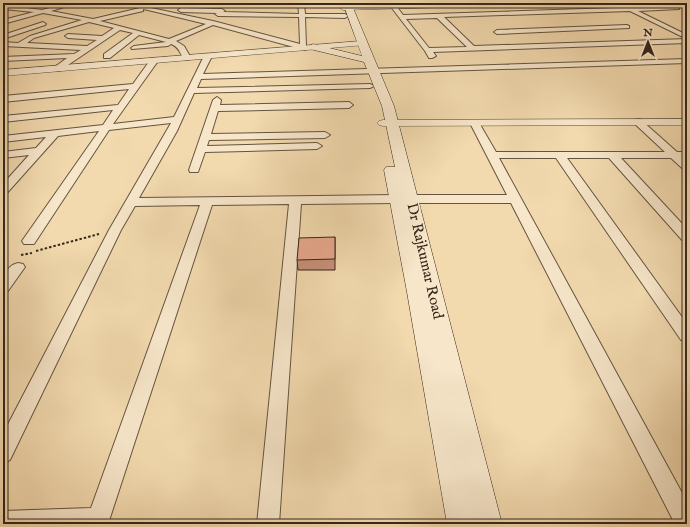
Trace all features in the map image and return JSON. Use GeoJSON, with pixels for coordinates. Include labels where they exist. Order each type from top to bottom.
{"type":"FeatureCollection","features":[{"type":"Feature","properties":{"kind":"main road","name":"Dr Rajkumar Road"},"geometry":{"type":"LineString","coordinates":[[345,8],[364,59],[379,107],[388,123],[404,199],[487,524]]}},
{"type":"Feature","properties":{"kind":"main road"},"geometry":{"type":"LineString","coordinates":[[307,47],[364,59]]}},
{"type":"Feature","properties":{"kind":"main road","name":"Dr Rajkumar Road"},"geometry":{"type":"LineString","coordinates":[[404,199],[417,292],[462,524]]}},
{"type":"Feature","properties":{"kind":"street"},"geometry":{"type":"LineString","coordinates":[[3,22],[74,3]]}},
{"type":"Feature","properties":{"kind":"street"},"geometry":{"type":"LineString","coordinates":[[75,16],[78,3]]}},
{"type":"Feature","properties":{"kind":"street"},"geometry":{"type":"LineString","coordinates":[[119,3],[148,8],[211,23],[246,26],[307,47]]}},
{"type":"Feature","properties":{"kind":"street"},"geometry":{"type":"LineString","coordinates":[[19,45],[31,38],[90,20],[148,8],[155,3]]}},
{"type":"Feature","properties":{"kind":"street"},"geometry":{"type":"LineString","coordinates":[[172,14],[187,3]]}},
{"type":"Feature","properties":{"kind":"street"},"geometry":{"type":"LineString","coordinates":[[301,3],[307,47]]}},
{"type":"Feature","properties":{"kind":"street"},"geometry":{"type":"LineString","coordinates":[[296,22],[302,19],[345,8],[392,5],[521,3],[533,13]]}},
{"type":"Feature","properties":{"kind":"street"},"geometry":{"type":"LineString","coordinates":[[617,3],[687,37]]}},
{"type":"Feature","properties":{"kind":"street"},"geometry":{"type":"LineString","coordinates":[[665,3],[684,12]]}},
{"type":"Feature","properties":{"kind":"street"},"geometry":{"type":"LineString","coordinates":[[3,13],[38,4]]}},
{"type":"Feature","properties":{"kind":"street"},"geometry":{"type":"LineString","coordinates":[[134,48],[173,42],[211,23],[228,5]]}},
{"type":"Feature","properties":{"kind":"street"},"geometry":{"type":"LineString","coordinates":[[392,5],[443,69]]}},
{"type":"Feature","properties":{"kind":"street"},"geometry":{"type":"LineString","coordinates":[[3,7],[44,12],[56,17]]}},
{"type":"Feature","properties":{"kind":"street"},"geometry":{"type":"LineString","coordinates":[[401,17],[677,8]]}},
{"type":"Feature","properties":{"kind":"street"},"geometry":{"type":"LineString","coordinates":[[178,10],[240,12],[254,15],[265,13],[302,19]]}},
{"type":"Feature","properties":{"kind":"street"},"geometry":{"type":"LineString","coordinates":[[597,11],[607,16]]}},
{"type":"Feature","properties":{"kind":"street"},"geometry":{"type":"LineString","coordinates":[[246,26],[254,15]]}},
{"type":"Feature","properties":{"kind":"street"},"geometry":{"type":"LineString","coordinates":[[274,22],[279,15]]}},
{"type":"Feature","properties":{"kind":"street"},"geometry":{"type":"LineString","coordinates":[[476,15],[503,37]]}},
{"type":"Feature","properties":{"kind":"street"},"geometry":{"type":"LineString","coordinates":[[3,29],[56,17],[75,16],[173,42],[182,47],[187,58]]}},
{"type":"Feature","properties":{"kind":"street"},"geometry":{"type":"LineString","coordinates":[[439,16],[472,48]]}},
{"type":"Feature","properties":{"kind":"street"},"geometry":{"type":"LineString","coordinates":[[225,21],[236,22]]}},
{"type":"Feature","properties":{"kind":"street"},"geometry":{"type":"LineString","coordinates":[[617,22],[633,31]]}},
{"type":"Feature","properties":{"kind":"street"},"geometry":{"type":"LineString","coordinates":[[3,37],[49,23]]}},
{"type":"Feature","properties":{"kind":"street"},"geometry":{"type":"LineString","coordinates":[[46,46],[68,36],[105,24]]}},
{"type":"Feature","properties":{"kind":"street"},"geometry":{"type":"LineString","coordinates":[[492,28],[627,27]]}},
{"type":"Feature","properties":{"kind":"street"},"geometry":{"type":"LineString","coordinates":[[56,69],[119,28]]}},
{"type":"Feature","properties":{"kind":"street"},"geometry":{"type":"LineString","coordinates":[[107,56],[138,33]]}},
{"type":"Feature","properties":{"kind":"street"},"geometry":{"type":"LineString","coordinates":[[640,35],[653,42]]}},
{"type":"Feature","properties":{"kind":"street"},"geometry":{"type":"LineString","coordinates":[[68,36],[103,38]]}},
{"type":"Feature","properties":{"kind":"street"},"geometry":{"type":"LineString","coordinates":[[3,37],[31,38]]}},
{"type":"Feature","properties":{"kind":"street"},"geometry":{"type":"LineString","coordinates":[[427,50],[687,41]]}},
{"type":"Feature","properties":{"kind":"street"},"geometry":{"type":"LineString","coordinates":[[509,42],[516,47]]}},
{"type":"Feature","properties":{"kind":"street"},"geometry":{"type":"LineString","coordinates":[[3,44],[87,48]]}},
{"type":"Feature","properties":{"kind":"street"},"geometry":{"type":"LineString","coordinates":[[3,48],[11,45]]}},
{"type":"Feature","properties":{"kind":"street"},"geometry":{"type":"LineString","coordinates":[[7,59],[35,46]]}},
{"type":"Feature","properties":{"kind":"street"},"geometry":{"type":"LineString","coordinates":[[3,73],[307,47],[327,47],[364,59],[443,69],[687,61]]}},
{"type":"Feature","properties":{"kind":"street"},"geometry":{"type":"LineString","coordinates":[[7,59],[76,56]]}},
{"type":"Feature","properties":{"kind":"street"},"geometry":{"type":"LineString","coordinates":[[3,454],[115,230],[178,119],[208,56]]}},
{"type":"Feature","properties":{"kind":"street"},"geometry":{"type":"LineString","coordinates":[[198,77],[364,59]]}},
{"type":"Feature","properties":{"kind":"street"},"geometry":{"type":"LineString","coordinates":[[191,91],[220,90],[364,59]]}},
{"type":"Feature","properties":{"kind":"street"},"geometry":{"type":"LineString","coordinates":[[29,241],[106,127],[154,61]]}},
{"type":"Feature","properties":{"kind":"street"},"geometry":{"type":"LineString","coordinates":[[3,98],[136,86]]}},
{"type":"Feature","properties":{"kind":"street"},"geometry":{"type":"LineString","coordinates":[[194,170],[206,133],[216,111],[220,90]]}},
{"type":"Feature","properties":{"kind":"street"},"geometry":{"type":"LineString","coordinates":[[216,111],[348,101]]}},
{"type":"Feature","properties":{"kind":"street"},"geometry":{"type":"LineString","coordinates":[[3,119],[121,107]]}},
{"type":"Feature","properties":{"kind":"street"},"geometry":{"type":"LineString","coordinates":[[234,117],[333,115]]}},
{"type":"Feature","properties":{"kind":"street"},"geometry":{"type":"LineString","coordinates":[[3,139],[178,119]]}},
{"type":"Feature","properties":{"kind":"street"},"geometry":{"type":"LineString","coordinates":[[638,122],[687,167]]}},
{"type":"Feature","properties":{"kind":"street"},"geometry":{"type":"LineString","coordinates":[[388,123],[687,122]]}},
{"type":"Feature","properties":{"kind":"street"},"geometry":{"type":"LineString","coordinates":[[474,123],[687,524]]}},
{"type":"Feature","properties":{"kind":"street"},"geometry":{"type":"LineString","coordinates":[[206,133],[325,130]]}},
{"type":"Feature","properties":{"kind":"street"},"geometry":{"type":"LineString","coordinates":[[3,191],[55,133]]}},
{"type":"Feature","properties":{"kind":"street"},"geometry":{"type":"LineString","coordinates":[[201,149],[317,146]]}},
{"type":"Feature","properties":{"kind":"street"},"geometry":{"type":"LineString","coordinates":[[3,155],[38,151]]}},
{"type":"Feature","properties":{"kind":"street"},"geometry":{"type":"LineString","coordinates":[[612,154],[687,237]]}},
{"type":"Feature","properties":{"kind":"street"},"geometry":{"type":"LineString","coordinates":[[491,155],[687,155]]}},
{"type":"Feature","properties":{"kind":"street"},"geometry":{"type":"LineString","coordinates":[[560,155],[687,336]]}},
{"type":"Feature","properties":{"kind":"street"},"geometry":{"type":"LineString","coordinates":[[3,178],[16,176]]}},
{"type":"Feature","properties":{"kind":"street"},"geometry":{"type":"LineString","coordinates":[[131,202],[514,199]]}},
{"type":"Feature","properties":{"kind":"street"},"geometry":{"type":"LineString","coordinates":[[268,524],[294,201]]}},
{"type":"Feature","properties":{"kind":"street"},"geometry":{"type":"LineString","coordinates":[[3,522],[98,522],[207,202]]}},
{"type":"Feature","properties":{"kind":"street"},"geometry":{"type":"LineString","coordinates":[[3,288],[18,267]]}},
{"type":"Feature","properties":{"kind":"path"},"geometry":{"type":"LineString","coordinates":[[36,251],[115,230]]}},
{"type":"Feature","properties":{"kind":"building"},"geometry":{"type":"Polygon","coordinates":[[[335,237],[335,259],[297,260],[299,238],[335,237]]]}}]}
